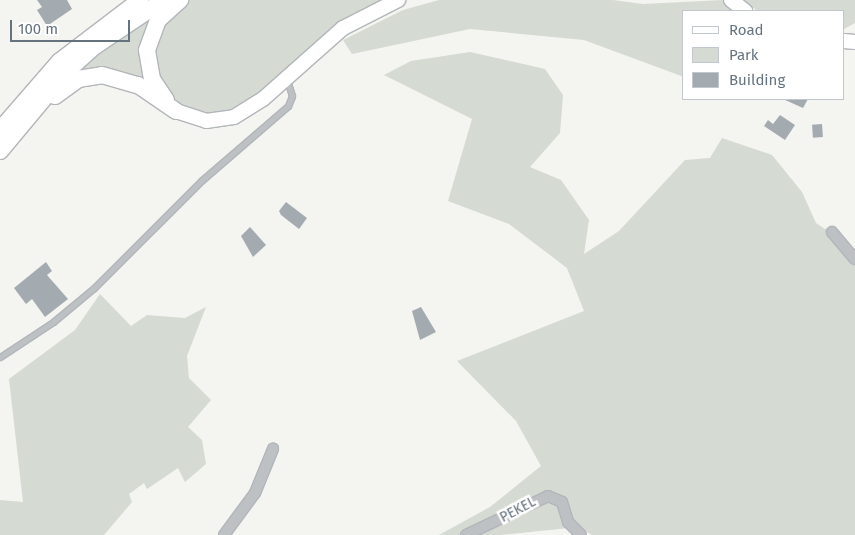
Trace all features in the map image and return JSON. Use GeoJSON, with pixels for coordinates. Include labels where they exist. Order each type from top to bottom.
{"type":"FeatureCollection","features":[{"type":"Feature","properties":{"kind":"highway"},"geometry":{"type":"LineString","coordinates":[[0,151],[5,133],[60,61],[140,0]]}},
{"type":"Feature","properties":{"kind":"highway"},"geometry":{"type":"LineString","coordinates":[[5,133],[74,64],[164,0]]}},
{"type":"Feature","properties":{"kind":"highway"},"geometry":{"type":"LineString","coordinates":[[176,112],[152,79],[146,50],[158,20],[180,0]]}},
{"type":"Feature","properties":{"kind":"highway"},"geometry":{"type":"LineString","coordinates":[[5,133],[68,84],[89,76],[102,74],[130,81],[176,112]]}},
{"type":"Feature","properties":{"kind":"main road"},"geometry":{"type":"LineString","coordinates":[[176,112],[206,121],[234,117],[263,99],[343,28],[398,0]]}},
{"type":"Feature","properties":{"kind":"main road"},"geometry":{"type":"LineString","coordinates":[[730,0],[744,10]]}},
{"type":"Feature","properties":{"kind":"street"},"geometry":{"type":"LineString","coordinates":[[832,232],[855,259]]}},
{"type":"Feature","properties":{"kind":"street"},"geometry":{"type":"LineString","coordinates":[[224,535],[255,493],[273,449]]}},
{"type":"Feature","properties":{"kind":"street","name":"PEKEL"},"geometry":{"type":"LineString","coordinates":[[466,535],[548,496],[562,502],[568,522],[581,535]]}},
{"type":"Feature","properties":{"kind":"lane"},"geometry":{"type":"LineString","coordinates":[[0,357],[54,322],[94,288],[207,175],[288,106],[292,96],[285,78]]}},
{"type":"Feature","properties":{"kind":"green space"},"geometry":{"type":"Polygon","coordinates":[[[187,0],[385,0],[335,26],[251,102],[236,111],[205,115],[172,101],[152,62],[154,34],[187,0]]]}},
{"type":"Feature","properties":{"kind":"green space"},"geometry":{"type":"Polygon","coordinates":[[[439,0],[613,0],[643,4],[723,0],[734,10],[682,10],[682,76],[584,40],[470,29],[352,54],[343,40],[403,10],[439,0]]]}},
{"type":"Feature","properties":{"kind":"green space"},"geometry":{"type":"Polygon","coordinates":[[[741,0],[855,0],[855,23],[845,28],[845,10],[756,10],[741,0]]]}},
{"type":"Feature","properties":{"kind":"green space"},"geometry":{"type":"Polygon","coordinates":[[[163,7],[147,88],[71,80],[92,57],[163,7]]]}},
{"type":"Feature","properties":{"kind":"green space"},"geometry":{"type":"Polygon","coordinates":[[[470,52],[545,69],[563,95],[560,133],[530,167],[561,180],[589,220],[584,254],[619,231],[685,160],[710,158],[722,138],[772,155],[802,192],[816,223],[855,249],[855,535],[592,535],[579,527],[501,535],[439,535],[490,507],[541,466],[516,421],[457,361],[584,311],[567,268],[509,224],[448,201],[472,119],[384,75],[411,61],[470,52]]]}},
{"type":"Feature","properties":{"kind":"green space"},"geometry":{"type":"Polygon","coordinates":[[[100,294],[131,326],[147,315],[185,318],[206,307],[187,356],[189,378],[211,400],[188,427],[202,440],[206,464],[185,482],[178,468],[147,489],[144,483],[129,494],[132,502],[104,535],[0,535],[0,500],[23,502],[9,379],[75,330],[100,294]]]}},
{"type":"Feature","properties":{"kind":"building"},"geometry":{"type":"Polygon","coordinates":[[[37,0],[67,0],[72,9],[47,26],[37,10],[42,7],[37,0]]]}},
{"type":"Feature","properties":{"kind":"building"},"geometry":{"type":"Polygon","coordinates":[[[785,100],[807,100],[803,108],[785,100]]]}},
{"type":"Feature","properties":{"kind":"building"},"geometry":{"type":"Polygon","coordinates":[[[780,115],[795,125],[785,140],[764,126],[768,120],[773,124],[780,115]]]}},
{"type":"Feature","properties":{"kind":"building"},"geometry":{"type":"Polygon","coordinates":[[[822,124],[823,137],[813,138],[812,125],[822,124]]]}},
{"type":"Feature","properties":{"kind":"building"},"geometry":{"type":"Polygon","coordinates":[[[286,202],[307,218],[299,229],[281,215],[279,211],[286,202]]]}},
{"type":"Feature","properties":{"kind":"building"},"geometry":{"type":"Polygon","coordinates":[[[250,227],[266,245],[253,257],[241,236],[250,227]]]}},
{"type":"Feature","properties":{"kind":"building"},"geometry":{"type":"Polygon","coordinates":[[[46,262],[52,271],[47,275],[68,299],[45,317],[32,299],[26,304],[14,288],[46,262]]]}},
{"type":"Feature","properties":{"kind":"building"},"geometry":{"type":"Polygon","coordinates":[[[421,307],[436,332],[420,340],[412,311],[421,307]]]}}]}
